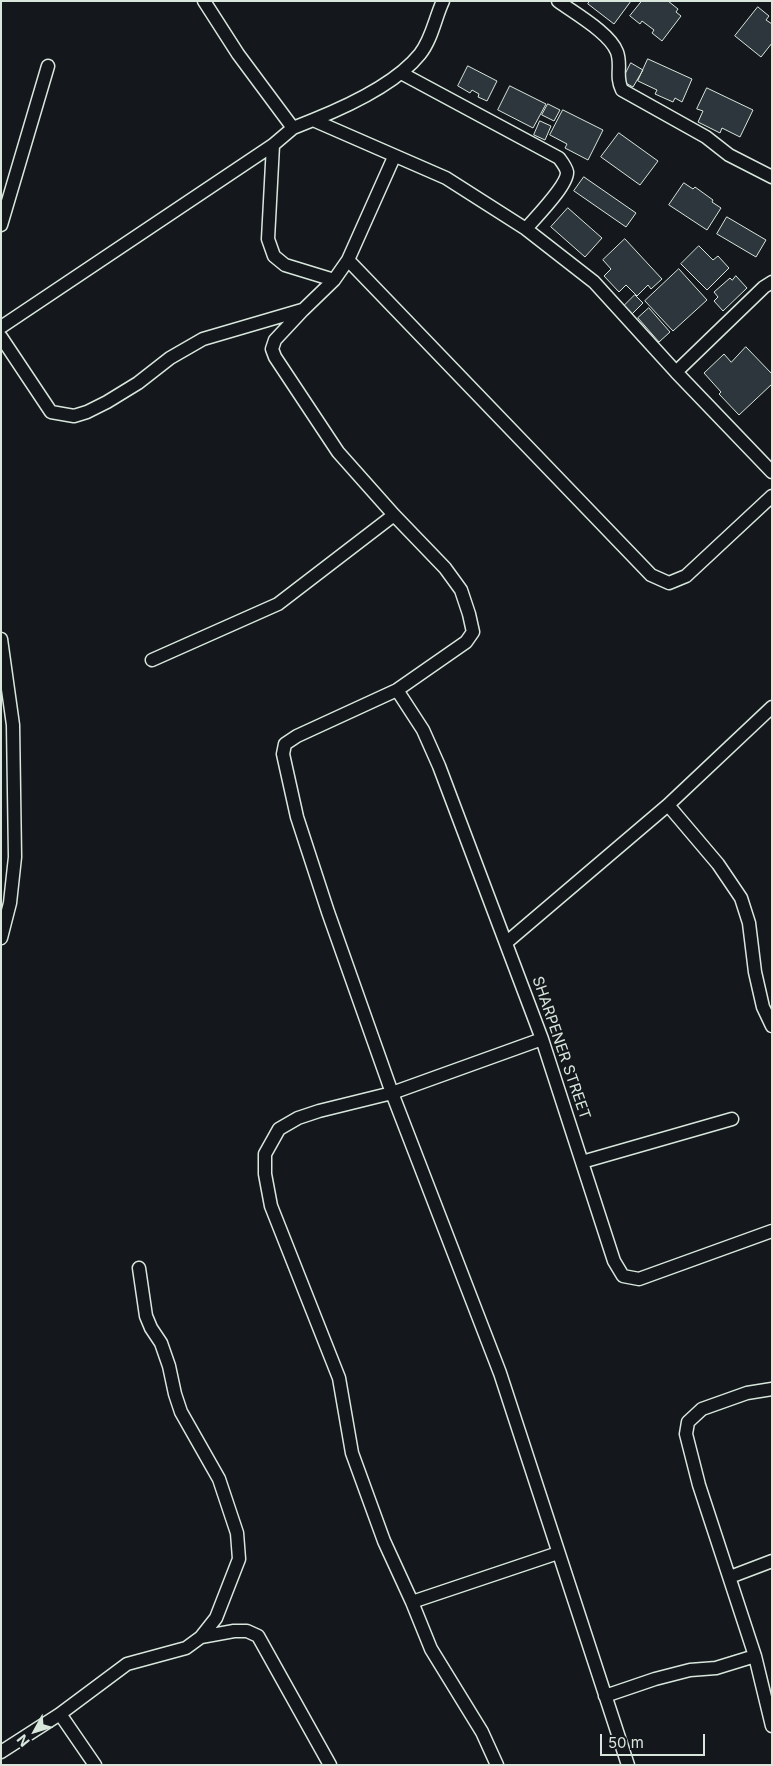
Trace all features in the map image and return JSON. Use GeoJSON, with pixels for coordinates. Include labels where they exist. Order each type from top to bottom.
{"type":"FeatureCollection","features":[{"type":"Feature","properties":{"kind":"street"},"geometry":{"type":"LineString","coordinates":[[204,1],[238,54],[293,128]]}},
{"type":"Feature","properties":{"kind":"street"},"geometry":{"type":"LineString","coordinates":[[1,327],[273,145],[293,128],[337,111],[401,73],[421,53],[431,34],[443,1]]}},
{"type":"Feature","properties":{"kind":"street"},"geometry":{"type":"LineString","coordinates":[[558,1],[605,36],[616,50],[619,59],[618,81],[622,90],[706,138],[729,156],[772,177]]}},
{"type":"Feature","properties":{"kind":"street"},"geometry":{"type":"LineString","coordinates":[[1,225],[48,66]]}},
{"type":"Feature","properties":{"kind":"street"},"geometry":{"type":"LineString","coordinates":[[401,73],[559,158],[567,170],[566,178],[560,189],[526,229]]}},
{"type":"Feature","properties":{"kind":"street"},"geometry":{"type":"LineString","coordinates":[[313,120],[394,157],[446,178],[526,229],[594,282],[676,372],[772,472]]}},
{"type":"Feature","properties":{"kind":"street"},"geometry":{"type":"LineString","coordinates":[[273,145],[268,239],[274,256],[285,265],[334,280]]}},
{"type":"Feature","properties":{"kind":"street"},"geometry":{"type":"LineString","coordinates":[[394,157],[348,260],[334,280],[302,310],[275,340],[272,348],[275,357],[338,452],[394,515],[445,568],[461,590],[473,632],[466,642],[397,690],[297,736],[284,744],[283,754],[297,817],[331,921],[392,1093],[500,1373],[628,1765]]}},
{"type":"Feature","properties":{"kind":"street"},"geometry":{"type":"LineString","coordinates":[[348,260],[651,575],[669,583],[686,576],[772,496]]}},
{"type":"Feature","properties":{"kind":"street"},"geometry":{"type":"LineString","coordinates":[[676,372],[764,287],[772,282]]}},
{"type":"Feature","properties":{"kind":"street"},"geometry":{"type":"LineString","coordinates":[[1,337],[51,412],[74,416],[107,402],[138,383],[170,358],[203,339],[302,310]]}},
{"type":"Feature","properties":{"kind":"street"},"geometry":{"type":"LineString","coordinates":[[152,660],[278,604],[394,515]]}},
{"type":"Feature","properties":{"kind":"street"},"geometry":{"type":"LineString","coordinates":[[1,639],[13,725],[15,857],[10,903],[1,938]]}},
{"type":"Feature","properties":{"kind":"street","name":"SHARPENER STREET"},"geometry":{"type":"LineString","coordinates":[[397,690],[423,730],[439,766],[507,942],[542,1039],[614,1261],[623,1276],[639,1279],[772,1231]]}},
{"type":"Feature","properties":{"kind":"street"},"geometry":{"type":"LineString","coordinates":[[507,942],[668,805],[772,707]]}},
{"type":"Feature","properties":{"kind":"street"},"geometry":{"type":"LineString","coordinates":[[1,803],[14,804]]}},
{"type":"Feature","properties":{"kind":"street"},"geometry":{"type":"LineString","coordinates":[[668,805],[718,864],[741,898],[749,922],[755,972],[763,1007],[772,1026]]}},
{"type":"Feature","properties":{"kind":"street"},"geometry":{"type":"LineString","coordinates":[[497,1765],[482,1732],[432,1649],[384,1540],[352,1452],[339,1378],[271,1206],[265,1174],[264,1154],[279,1129],[298,1118],[392,1093],[542,1039]]}},
{"type":"Feature","properties":{"kind":"street"},"geometry":{"type":"LineString","coordinates":[[582,1162],[732,1119]]}},
{"type":"Feature","properties":{"kind":"street"},"geometry":{"type":"LineString","coordinates":[[1,1752],[60,1714],[128,1664],[186,1648],[201,1637],[216,1618],[239,1559],[237,1532],[219,1479],[181,1412],[161,1343],[146,1316],[139,1268]]}},
{"type":"Feature","properties":{"kind":"street"},"geometry":{"type":"LineString","coordinates":[[771,1719],[755,1656],[699,1485],[686,1434],[688,1422],[702,1409],[716,1402],[747,1393],[772,1389]]}},
{"type":"Feature","properties":{"kind":"street"},"geometry":{"type":"LineString","coordinates":[[412,1602],[558,1553]]}},
{"type":"Feature","properties":{"kind":"street"},"geometry":{"type":"LineString","coordinates":[[730,1576],[772,1561]]}},
{"type":"Feature","properties":{"kind":"street"},"geometry":{"type":"LineString","coordinates":[[201,1637],[240,1631],[247,1631],[258,1636],[330,1765]]}},
{"type":"Feature","properties":{"kind":"street"},"geometry":{"type":"LineString","coordinates":[[605,1696],[656,1679],[690,1670],[716,1668],[755,1656]]}},
{"type":"Feature","properties":{"kind":"street"},"geometry":{"type":"LineString","coordinates":[[60,1714],[95,1765]]}},
{"type":"Feature","properties":{"kind":"building"},"geometry":{"type":"Polygon","coordinates":[[[590,1],[631,1],[614,24],[588,4],[590,1]]]}},
{"type":"Feature","properties":{"kind":"building"},"geometry":{"type":"Polygon","coordinates":[[[642,1],[668,1],[678,9],[676,12],[681,16],[662,41],[652,33],[654,30],[642,21],[640,24],[630,16],[642,1]]]}},
{"type":"Feature","properties":{"kind":"building"},"geometry":{"type":"Polygon","coordinates":[[[758,7],[769,16],[766,20],[772,24],[772,43],[761,57],[735,36],[758,7]]]}},
{"type":"Feature","properties":{"kind":"building"},"geometry":{"type":"Polygon","coordinates":[[[648,59],[692,79],[682,102],[675,98],[673,102],[655,94],[657,90],[638,81],[648,59]]]}},
{"type":"Feature","properties":{"kind":"building"},"geometry":{"type":"Polygon","coordinates":[[[631,63],[643,70],[633,87],[622,81],[631,63]]]}},
{"type":"Feature","properties":{"kind":"building"},"geometry":{"type":"Polygon","coordinates":[[[468,66],[497,81],[487,101],[478,97],[479,94],[472,90],[470,93],[458,86],[468,66]]]}},
{"type":"Feature","properties":{"kind":"building"},"geometry":{"type":"Polygon","coordinates":[[[510,86],[546,104],[533,128],[498,110],[510,86]]]}},
{"type":"Feature","properties":{"kind":"building"},"geometry":{"type":"Polygon","coordinates":[[[707,88],[753,110],[740,137],[722,128],[720,133],[698,122],[703,111],[697,109],[707,88]]]}},
{"type":"Feature","properties":{"kind":"building"},"geometry":{"type":"Polygon","coordinates":[[[548,104],[560,110],[554,121],[542,115],[548,104]]]}},
{"type":"Feature","properties":{"kind":"building"},"geometry":{"type":"Polygon","coordinates":[[[563,110],[603,130],[588,160],[565,148],[567,144],[550,135],[563,110]]]}},
{"type":"Feature","properties":{"kind":"building"},"geometry":{"type":"Polygon","coordinates":[[[540,121],[551,126],[545,140],[534,135],[540,121]]]}},
{"type":"Feature","properties":{"kind":"building"},"geometry":{"type":"Polygon","coordinates":[[[619,133],[658,161],[640,185],[601,157],[619,133]]]}},
{"type":"Feature","properties":{"kind":"building"},"geometry":{"type":"Polygon","coordinates":[[[584,177],[636,213],[626,227],[574,191],[584,177]]]}},
{"type":"Feature","properties":{"kind":"building"},"geometry":{"type":"Polygon","coordinates":[[[684,183],[693,189],[695,187],[721,208],[707,230],[669,205],[684,183]]]}},
{"type":"Feature","properties":{"kind":"building"},"geometry":{"type":"Polygon","coordinates":[[[568,208],[602,238],[585,257],[551,227],[568,208]]]}},
{"type":"Feature","properties":{"kind":"building"},"geometry":{"type":"Polygon","coordinates":[[[727,217],[766,240],[756,257],[717,234],[727,217]]]}},
{"type":"Feature","properties":{"kind":"building"},"geometry":{"type":"Polygon","coordinates":[[[625,239],[662,279],[651,289],[648,285],[637,296],[626,285],[619,292],[604,276],[611,269],[603,260],[625,239]]]}},
{"type":"Feature","properties":{"kind":"building"},"geometry":{"type":"Polygon","coordinates":[[[699,246],[713,260],[718,256],[729,268],[707,290],[681,264],[699,246]]]}},
{"type":"Feature","properties":{"kind":"building"},"geometry":{"type":"Polygon","coordinates":[[[679,269],[707,300],[673,331],[645,301],[679,269]]]}},
{"type":"Feature","properties":{"kind":"building"},"geometry":{"type":"Polygon","coordinates":[[[736,276],[747,288],[723,311],[714,301],[718,297],[714,292],[730,278],[732,280],[736,276]]]}},
{"type":"Feature","properties":{"kind":"building"},"geometry":{"type":"Polygon","coordinates":[[[635,295],[643,303],[632,314],[624,306],[635,295]]]}},
{"type":"Feature","properties":{"kind":"building"},"geometry":{"type":"Polygon","coordinates":[[[649,308],[670,332],[659,342],[638,318],[649,308]]]}},
{"type":"Feature","properties":{"kind":"building"},"geometry":{"type":"Polygon","coordinates":[[[746,347],[772,374],[772,384],[739,415],[719,394],[721,392],[704,373],[724,354],[731,362],[746,347]]]}}]}
